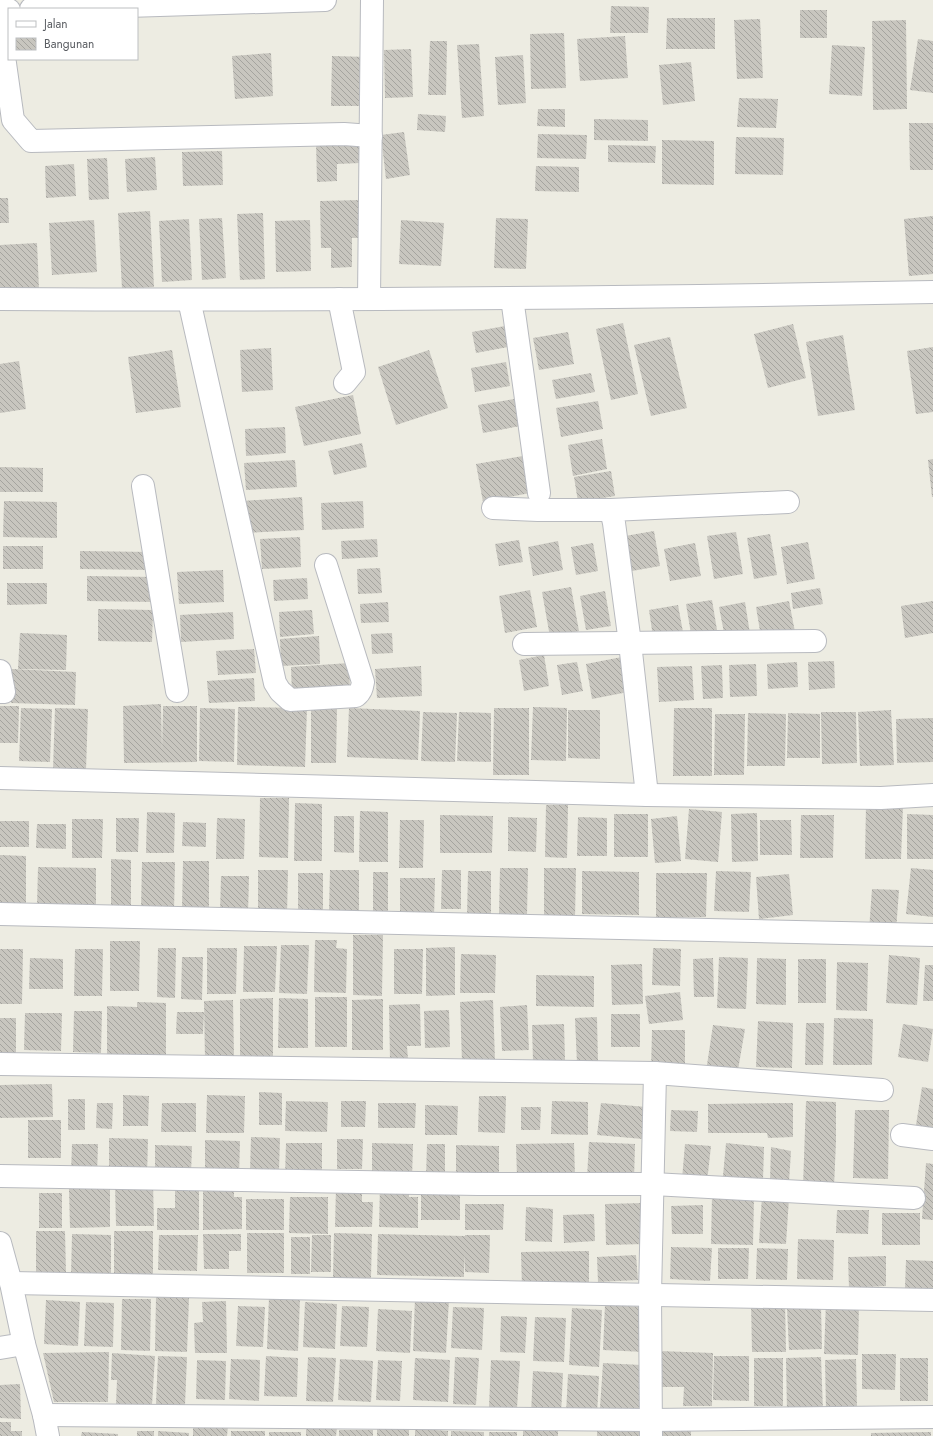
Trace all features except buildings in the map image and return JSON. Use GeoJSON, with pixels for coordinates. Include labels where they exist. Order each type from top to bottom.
{"type":"FeatureCollection","features":[{"type":"Feature","properties":{"kind":"street"},"geometry":{"type":"LineString","coordinates":[[64,8],[325,0]]}},
{"type":"Feature","properties":{"kind":"street"},"geometry":{"type":"LineString","coordinates":[[369,299],[372,0]]}},
{"type":"Feature","properties":{"kind":"street"},"geometry":{"type":"LineString","coordinates":[[0,28],[13,120],[31,141],[344,134],[371,136]]}},
{"type":"Feature","properties":{"kind":"street"},"geometry":{"type":"LineString","coordinates":[[0,299],[189,300],[512,298],[760,296],[933,292]]}},
{"type":"Feature","properties":{"kind":"street"},"geometry":{"type":"LineString","coordinates":[[512,298],[539,493]]}},
{"type":"Feature","properties":{"kind":"street"},"geometry":{"type":"LineString","coordinates":[[339,299],[354,372],[344,383]]}},
{"type":"Feature","properties":{"kind":"street"},"geometry":{"type":"LineString","coordinates":[[189,300],[276,682],[280,691],[290,700],[356,696],[362,688],[363,682],[326,564]]}},
{"type":"Feature","properties":{"kind":"street"},"geometry":{"type":"LineString","coordinates":[[143,486],[177,691]]}},
{"type":"Feature","properties":{"kind":"street"},"geometry":{"type":"LineString","coordinates":[[493,508],[538,510],[611,510],[788,502]]}},
{"type":"Feature","properties":{"kind":"street"},"geometry":{"type":"LineString","coordinates":[[611,510],[630,643],[647,796]]}},
{"type":"Feature","properties":{"kind":"street"},"geometry":{"type":"LineString","coordinates":[[524,644],[815,641]]}},
{"type":"Feature","properties":{"kind":"street"},"geometry":{"type":"LineString","coordinates":[[0,671],[4,692],[0,692]]}},
{"type":"Feature","properties":{"kind":"street"},"geometry":{"type":"LineString","coordinates":[[0,778],[647,796],[881,798],[933,796]]}},
{"type":"Feature","properties":{"kind":"street"},"geometry":{"type":"LineString","coordinates":[[0,914],[933,935]]}},
{"type":"Feature","properties":{"kind":"street"},"geometry":{"type":"LineString","coordinates":[[0,1064],[655,1073],[882,1090]]}},
{"type":"Feature","properties":{"kind":"street"},"geometry":{"type":"LineString","coordinates":[[651,1428],[650,1294],[655,1073]]}},
{"type":"Feature","properties":{"kind":"street"},"geometry":{"type":"LineString","coordinates":[[902,1135],[933,1139]]}},
{"type":"Feature","properties":{"kind":"street"},"geometry":{"type":"LineString","coordinates":[[0,1176],[478,1184],[653,1184],[914,1198]]}},
{"type":"Feature","properties":{"kind":"street"},"geometry":{"type":"LineString","coordinates":[[0,1248],[11,1283],[24,1344],[44,1415],[48,1436]]}},
{"type":"Feature","properties":{"kind":"street"},"geometry":{"type":"LineString","coordinates":[[11,1283],[933,1300]]}},
{"type":"Feature","properties":{"kind":"street"},"geometry":{"type":"LineString","coordinates":[[0,1348],[24,1344]]}},
{"type":"Feature","properties":{"kind":"street"},"geometry":{"type":"LineString","coordinates":[[44,1415],[651,1428],[933,1417]]}}]}
